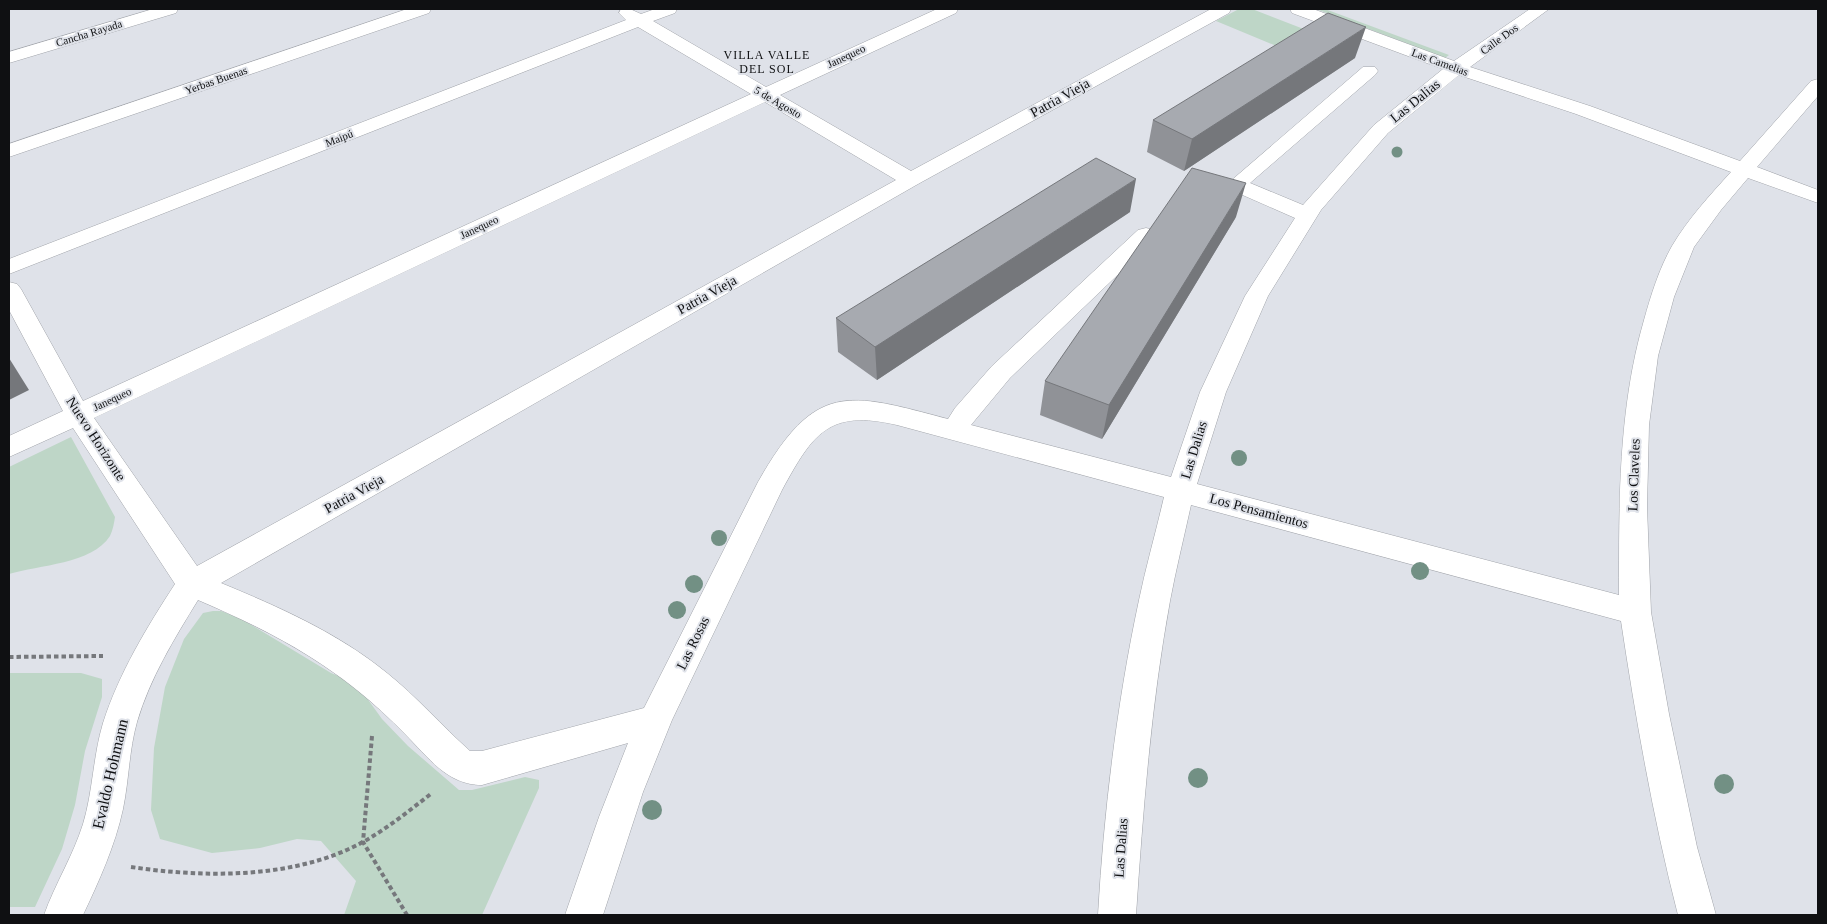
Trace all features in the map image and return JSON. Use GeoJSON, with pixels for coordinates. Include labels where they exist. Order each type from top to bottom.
{"type":"FeatureCollection","features":[{"type":"Feature","properties":{"kind":"street","name":"Cancha Rayada"},"geometry":{"type":"LineString","coordinates":[[9,58],[170,9]]}},
{"type":"Feature","properties":{"kind":"street","name":"Yerbas Buenas"},"geometry":{"type":"LineString","coordinates":[[9,151],[423,9]]}},
{"type":"Feature","properties":{"kind":"street","name":"5 de Agosto"},"geometry":{"type":"LineString","coordinates":[[620,9],[911,180]]}},
{"type":"Feature","properties":{"kind":"street","name":"Maipú"},"geometry":{"type":"LineString","coordinates":[[9,266],[669,9]]}},
{"type":"Feature","properties":{"kind":"street","name":"Janequeo"},"geometry":{"type":"LineString","coordinates":[[9,447],[950,9]]}},
{"type":"Feature","properties":{"kind":"street","name":"Patria Vieja"},"geometry":{"type":"LineString","coordinates":[[192,584],[911,180],[1223,9]]}},
{"type":"Feature","properties":{"kind":"street","name":"Las Camelias"},"geometry":{"type":"LineString","coordinates":[[1298,9],[1464,63]]}},
{"type":"Feature","properties":{"kind":"street","name":"Las Camelias"},"geometry":{"type":"LineString","coordinates":[[1341,9],[1464,63],[1583,110],[1818,197]]}},
{"type":"Feature","properties":{"kind":"street","name":"Calle Dos"},"geometry":{"type":"LineString","coordinates":[[1464,63],[1541,9]]}},
{"type":"Feature","properties":{"kind":"street","name":"Las Dalias"},"geometry":{"type":"LineString","coordinates":[[1117,915],[1123,822],[1139,687],[1159,576],[1182,490],[1211,399],[1241,328],[1273,267],[1307,215],[1343,170],[1380,130],[1418,96],[1464,63]]}},
{"type":"Feature","properties":{"kind":"street"},"geometry":{"type":"LineString","coordinates":[[1307,215],[1236,185],[1369,72]]}},
{"type":"Feature","properties":{"kind":"street","name":"Los Claveles"},"geometry":{"type":"LineString","coordinates":[[1697,915],[1675,828],[1652,714],[1635,612],[1633,488],[1636,426],[1646,356],[1662,297],[1683,247],[1714,205],[1818,85]]}},
{"type":"Feature","properties":{"kind":"street"},"geometry":{"type":"LineString","coordinates":[[954,432],[964,415],[1001,372],[1146,235]]}},
{"type":"Feature","properties":{"kind":"street","name":"Nuevo Horizonte"},"geometry":{"type":"LineString","coordinates":[[9,289],[78,415],[192,584]]}},
{"type":"Feature","properties":{"kind":"street","name":"Los Pensamientos"},"geometry":{"type":"LineString","coordinates":[[853,409],[876,410],[1635,612]]}},
{"type":"Feature","properties":{"kind":"street","name":"Las Rosas"},"geometry":{"type":"LineString","coordinates":[[584,915],[604,854],[655,720],[767,493],[796,444],[811,427],[839,410],[853,409]]}},
{"type":"Feature","properties":{"kind":"street"},"geometry":{"type":"LineString","coordinates":[[192,584],[287,626],[376,684],[458,764],[470,768],[482,768],[655,720]]}},
{"type":"Feature","properties":{"kind":"street","name":"Evaldo Hohmann"},"geometry":{"type":"LineString","coordinates":[[63,915],[90,860],[105,808],[120,723],[147,655],[192,584]]}},
{"type":"Feature","properties":{"kind":"path"},"geometry":{"type":"LineString","coordinates":[[9,656],[147,655]]}},
{"type":"Feature","properties":{"kind":"path"},"geometry":{"type":"LineString","coordinates":[[376,684],[363,842],[407,915]]}},
{"type":"Feature","properties":{"kind":"path"},"geometry":{"type":"LineString","coordinates":[[90,860],[162,873],[239,872],[319,861],[363,842],[470,768]]}},
{"type":"Feature","properties":{"kind":"green space"},"geometry":{"type":"Polygon","coordinates":[[[1239,9],[1252,9],[1314,33],[1286,50],[1216,21],[1239,9]]]}},
{"type":"Feature","properties":{"kind":"green space"},"geometry":{"type":"Polygon","coordinates":[[[1316,9],[1325,9],[1449,55],[1445,58],[1316,9]]]}},
{"type":"Feature","properties":{"kind":"green space"},"geometry":{"type":"Polygon","coordinates":[[[71,437],[115,517],[110,536],[102,545],[78,558],[9,574],[9,467],[71,437]]]}},
{"type":"Feature","properties":{"kind":"green space"},"geometry":{"type":"Polygon","coordinates":[[[221,611],[240,618],[331,673],[356,683],[382,719],[408,746],[459,790],[472,790],[525,777],[539,780],[539,788],[482,915],[344,915],[356,881],[321,841],[297,839],[260,848],[212,853],[160,839],[151,810],[154,748],[165,687],[184,639],[203,613],[221,611]]]}},
{"type":"Feature","properties":{"kind":"green space"},"geometry":{"type":"Polygon","coordinates":[[[9,673],[81,673],[102,679],[102,697],[85,751],[75,805],[62,849],[35,907],[9,907],[9,673]]]}},
{"type":"Feature","properties":{"kind":"building"},"geometry":{"type":"Polygon","coordinates":[[[1328,13],[1366,27],[1192,139],[1153,120],[1328,13]]]}},
{"type":"Feature","properties":{"kind":"building"},"geometry":{"type":"Polygon","coordinates":[[[1096,158],[1136,179],[875,347],[836,318],[1096,158]]]}},
{"type":"Feature","properties":{"kind":"building"},"geometry":{"type":"Polygon","coordinates":[[[1192,168],[1246,183],[1109,405],[1045,381],[1192,168]]]}},
{"type":"Feature","properties":{"kind":"district","name":"VILLA VALLE DEL SOL"},"geometry":{"type":"Point","coordinates":[767,62]}}]}
